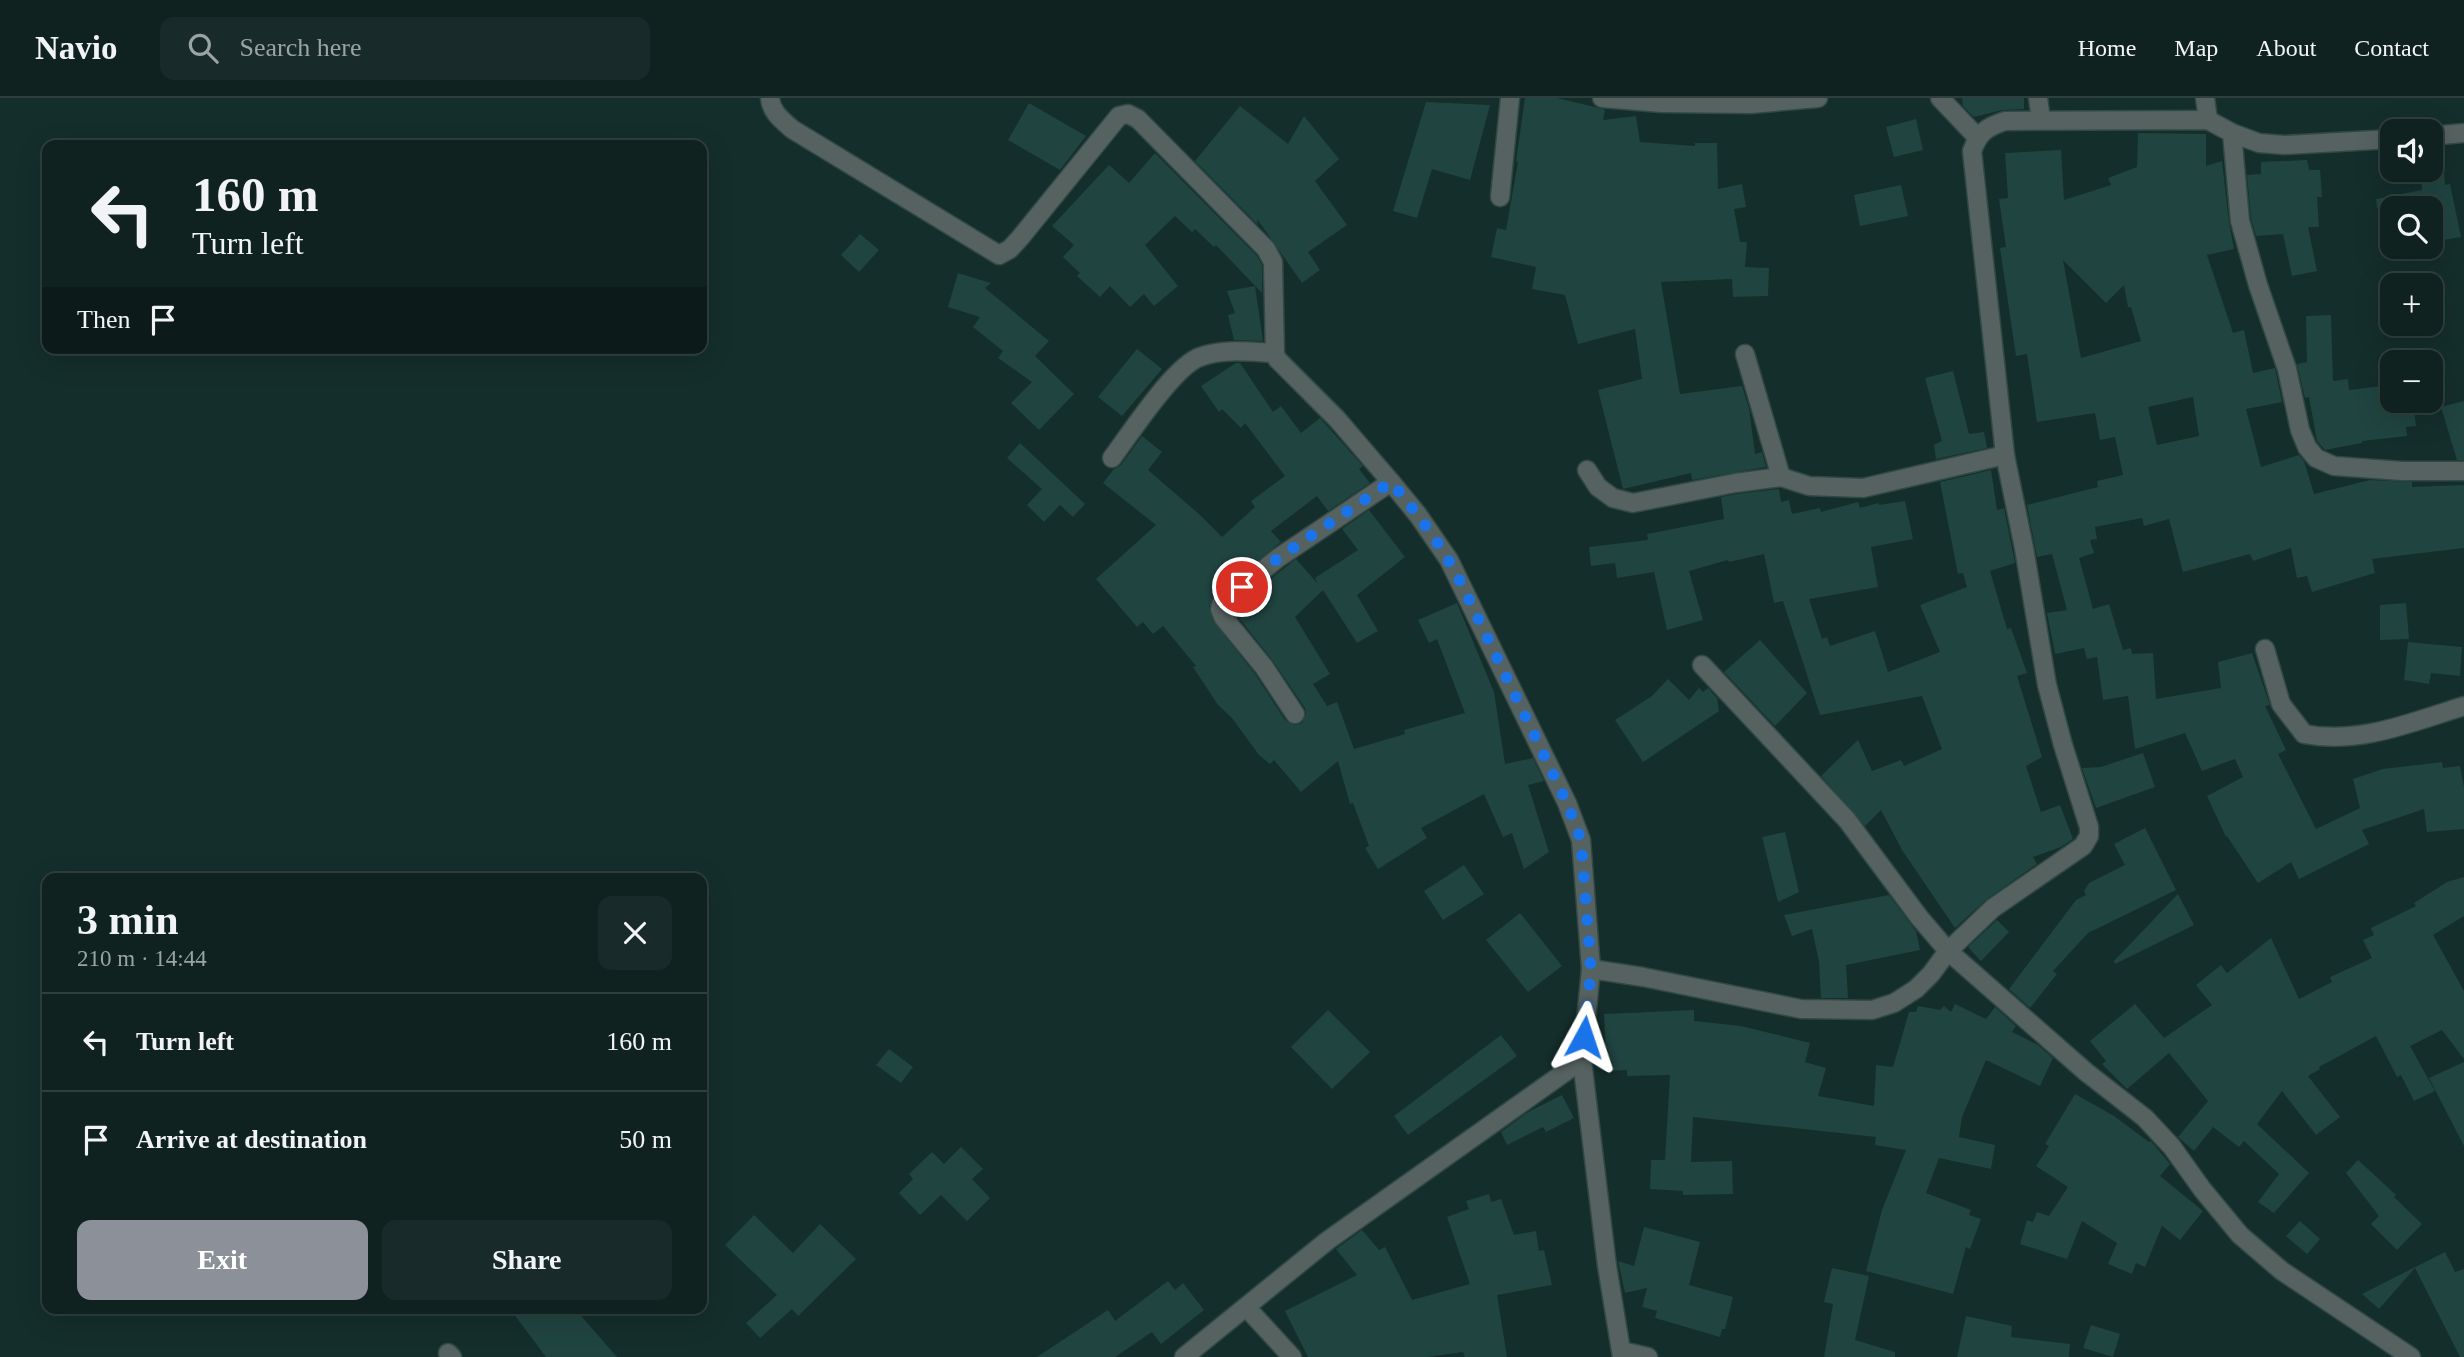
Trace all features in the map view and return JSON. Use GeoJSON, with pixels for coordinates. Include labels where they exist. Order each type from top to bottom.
{"type":"FeatureCollection","features":[{"type":"Feature","properties":{"kind":"street"},"geometry":{"type":"LineString","coordinates":[[770,98],[778,117],[792,129],[999,255],[1010,249],[1020,238],[1119,116],[1128,114],[1138,118],[1266,249],[1273,262],[1275,353],[1282,365],[1337,419],[1418,514],[1449,560],[1567,803],[1581,840],[1591,970],[1582,1060],[1607,1266],[1622,1354],[1648,1357]]}},
{"type":"Feature","properties":{"kind":"street"},"geometry":{"type":"LineString","coordinates":[[1500,197],[1510,98]]}},
{"type":"Feature","properties":{"kind":"street"},"geometry":{"type":"LineString","coordinates":[[1602,98],[1612,101],[1662,103],[1751,103],[1818,98]]}},
{"type":"Feature","properties":{"kind":"street"},"geometry":{"type":"LineString","coordinates":[[1940,98],[1977,136]]}},
{"type":"Feature","properties":{"kind":"street"},"geometry":{"type":"LineString","coordinates":[[2038,98],[2041,120]]}},
{"type":"Feature","properties":{"kind":"street"},"geometry":{"type":"LineString","coordinates":[[2205,98],[2208,120]]}},
{"type":"Feature","properties":{"kind":"street"},"geometry":{"type":"LineString","coordinates":[[1591,970],[1643,977],[1801,1009],[1871,1010],[1894,1003],[1916,989],[1948,951],[1993,908],[2083,846],[2089,836],[2090,827],[2047,685],[2005,455],[1972,151],[1977,136],[1988,127],[2005,121],[2208,120],[2259,143],[2284,145],[2380,140]]}},
{"type":"Feature","properties":{"kind":"street"},"geometry":{"type":"LineString","coordinates":[[2232,133],[2240,221],[2258,285],[2287,369],[2300,430],[2307,447],[2316,458],[2334,466],[2402,471],[2464,471]]}},
{"type":"Feature","properties":{"kind":"street"},"geometry":{"type":"LineString","coordinates":[[2443,135],[2464,133]]}},
{"type":"Feature","properties":{"kind":"street"},"geometry":{"type":"LineString","coordinates":[[1112,458],[1172,380],[1195,358],[1225,351],[1275,353]]}},
{"type":"Feature","properties":{"kind":"street"},"geometry":{"type":"LineString","coordinates":[[1745,355],[1781,477]]}},
{"type":"Feature","properties":{"kind":"street"},"geometry":{"type":"LineString","coordinates":[[1587,470],[1598,487],[1613,498],[1633,503],[1781,477],[1809,486],[1863,488],[2005,455]]}},
{"type":"Feature","properties":{"kind":"street"},"geometry":{"type":"LineString","coordinates":[[1294,714],[1264,667],[1223,618],[1221,604],[1278,558],[1391,482]]}},
{"type":"Feature","properties":{"kind":"street"},"geometry":{"type":"LineString","coordinates":[[2264,649],[2281,704],[2304,734],[2325,738],[2379,733],[2464,706]]}},
{"type":"Feature","properties":{"kind":"street"},"geometry":{"type":"LineString","coordinates":[[1702,665],[1847,820],[1948,951],[2086,1072],[2145,1118],[2172,1147],[2239,1236],[2282,1271],[2411,1357]]}},
{"type":"Feature","properties":{"kind":"street"},"geometry":{"type":"LineString","coordinates":[[1185,1357],[1327,1241],[1582,1060]]}},
{"type":"Feature","properties":{"kind":"street"},"geometry":{"type":"LineString","coordinates":[[1246,1307],[1292,1357]]}},
{"type":"Feature","properties":{"kind":"building"},"geometry":{"type":"Polygon","coordinates":[[[1525,98],[1557,98],[1595,107],[1605,110],[1603,120],[1636,116],[1640,142],[1695,146],[1695,143],[1717,143],[1718,189],[1742,184],[1746,207],[1734,209],[1740,242],[1747,242],[1745,267],[1769,268],[1768,296],[1733,297],[1732,279],[1661,282],[1680,394],[1742,386],[1749,408],[1755,454],[1762,452],[1766,467],[1692,480],[1691,473],[1623,489],[1598,390],[1642,379],[1635,329],[1578,344],[1565,295],[1532,289],[1536,267],[1491,257],[1497,228],[1506,230],[1518,162],[1525,98]]]}},
{"type":"Feature","properties":{"kind":"building"},"geometry":{"type":"Polygon","coordinates":[[[1962,98],[2024,98],[2024,109],[2002,110],[1974,117],[1963,106],[1962,98]]]}},
{"type":"Feature","properties":{"kind":"building"},"geometry":{"type":"Polygon","coordinates":[[[1426,102],[1490,105],[1470,180],[1432,169],[1417,218],[1393,211],[1426,102]]]}},
{"type":"Feature","properties":{"kind":"building"},"geometry":{"type":"Polygon","coordinates":[[[1029,103],[1086,136],[1060,170],[1008,140],[1029,103]]]}},
{"type":"Feature","properties":{"kind":"building"},"geometry":{"type":"Polygon","coordinates":[[[1240,106],[1288,144],[1304,116],[1339,159],[1315,181],[1347,225],[1308,252],[1320,270],[1302,283],[1257,219],[1258,225],[1195,161],[1240,106]]]}},
{"type":"Feature","properties":{"kind":"building"},"geometry":{"type":"Polygon","coordinates":[[[1916,119],[1923,150],[1894,157],[1886,127],[1916,119]]]}},
{"type":"Feature","properties":{"kind":"building"},"geometry":{"type":"Polygon","coordinates":[[[2138,133],[2206,134],[2206,166],[2222,161],[2234,249],[2207,255],[2233,333],[2244,330],[2253,373],[2275,368],[2282,402],[2246,409],[2261,467],[2299,455],[2304,461],[2314,494],[2370,480],[2412,482],[2412,487],[2464,485],[2464,548],[2372,559],[2375,573],[2312,592],[2307,576],[2297,578],[2291,548],[2253,561],[2250,554],[2183,572],[2169,519],[2144,526],[2142,518],[2095,527],[2097,539],[2090,540],[2094,553],[2079,558],[2093,609],[2109,604],[2123,650],[2131,648],[2132,654],[2153,653],[2156,699],[2221,688],[2218,662],[2252,653],[2270,705],[2265,706],[2286,750],[2278,754],[2316,829],[2360,808],[2353,779],[2383,769],[2442,762],[2443,768],[2460,766],[2464,787],[2464,829],[2427,832],[2424,809],[2362,830],[2369,844],[2299,879],[2291,862],[2258,883],[2226,837],[2207,796],[2243,777],[2235,759],[2202,771],[2185,733],[2135,749],[2128,696],[2103,700],[2097,657],[2087,659],[2084,648],[2055,654],[2047,613],[2067,610],[2052,554],[2037,557],[2027,505],[2098,487],[2097,481],[2123,475],[2115,437],[2100,440],[2095,413],[2037,422],[2027,354],[2016,356],[2000,248],[2006,247],[1999,199],[2008,198],[2005,153],[2061,150],[2064,200],[2111,185],[2108,178],[2137,167],[2138,133]],[[2063,260],[2081,358],[2141,341],[2131,307],[2128,307],[2124,285],[2106,303],[2063,260]],[[2193,397],[2148,407],[2157,445],[2199,436],[2193,397]]]}},
{"type":"Feature","properties":{"kind":"building"},"geometry":{"type":"Polygon","coordinates":[[[1155,153],[1257,256],[1262,265],[1262,293],[1216,245],[1214,247],[1195,229],[1192,232],[1175,216],[1145,245],[1178,286],[1154,306],[1144,294],[1130,307],[1110,286],[1100,297],[1077,276],[1080,273],[1063,257],[1074,245],[1052,226],[1109,165],[1129,183],[1155,153]]]}},
{"type":"Feature","properties":{"kind":"building"},"geometry":{"type":"Polygon","coordinates":[[[2307,160],[2309,170],[2320,170],[2322,197],[2317,197],[2319,227],[2308,227],[2317,271],[2292,276],[2283,234],[2256,236],[2251,219],[2247,175],[2261,174],[2261,162],[2307,160]]]}},
{"type":"Feature","properties":{"kind":"building"},"geometry":{"type":"Polygon","coordinates":[[[2443,172],[2445,185],[2450,184],[2461,237],[2443,240],[2443,196],[2391,196],[2422,190],[2421,182],[2443,182],[2443,172]]]}},
{"type":"Feature","properties":{"kind":"building"},"geometry":{"type":"Polygon","coordinates":[[[1901,185],[1908,216],[1860,226],[1854,195],[1901,185]]]}},
{"type":"Feature","properties":{"kind":"building"},"geometry":{"type":"Polygon","coordinates":[[[2380,198],[2380,208],[2377,208],[2376,199],[2380,198]]]}},
{"type":"Feature","properties":{"kind":"building"},"geometry":{"type":"Polygon","coordinates":[[[860,234],[879,250],[859,272],[841,255],[860,234]]]}},
{"type":"Feature","properties":{"kind":"building"},"geometry":{"type":"Polygon","coordinates":[[[958,273],[991,283],[985,288],[1049,341],[1035,356],[1074,394],[1039,430],[1011,403],[1032,382],[998,358],[1003,351],[973,327],[980,317],[948,307],[958,273]]]}},
{"type":"Feature","properties":{"kind":"building"},"geometry":{"type":"Polygon","coordinates":[[[1255,286],[1263,341],[1234,340],[1228,315],[1235,313],[1227,291],[1255,286]]]}},
{"type":"Feature","properties":{"kind":"building"},"geometry":{"type":"Polygon","coordinates":[[[2331,315],[2333,381],[2348,379],[2349,390],[2380,386],[2380,413],[2414,413],[2416,426],[2406,427],[2407,436],[2362,441],[2325,450],[2317,441],[2309,397],[2305,398],[2297,364],[2307,362],[2306,316],[2331,315]]]}},
{"type":"Feature","properties":{"kind":"building"},"geometry":{"type":"Polygon","coordinates":[[[1137,349],[1162,369],[1122,416],[1098,397],[1137,349]]]}},
{"type":"Feature","properties":{"kind":"building"},"geometry":{"type":"Polygon","coordinates":[[[1240,363],[1273,412],[1281,406],[1301,433],[1320,418],[1363,466],[1359,469],[1370,483],[1328,511],[1317,496],[1271,531],[1281,542],[1213,596],[1209,607],[1213,621],[1255,674],[1285,720],[1295,725],[1302,723],[1306,714],[1305,708],[1273,661],[1232,609],[1296,559],[1318,584],[1315,578],[1358,550],[1342,529],[1369,510],[1405,557],[1357,595],[1378,631],[1357,643],[1323,590],[1295,617],[1330,674],[1313,684],[1327,706],[1337,702],[1354,749],[1405,734],[1404,730],[1465,713],[1437,639],[1429,643],[1418,620],[1457,603],[1494,692],[1505,764],[1533,758],[1544,781],[1528,785],[1549,852],[1524,869],[1512,833],[1503,837],[1484,794],[1421,828],[1427,838],[1378,869],[1365,848],[1369,846],[1353,803],[1350,804],[1338,761],[1301,792],[1274,760],[1270,764],[1259,755],[1232,718],[1218,705],[1193,667],[1196,666],[1163,626],[1153,634],[1143,622],[1137,627],[1096,579],[1156,525],[1103,483],[1114,469],[1121,465],[1142,436],[1162,452],[1148,470],[1222,537],[1255,507],[1251,501],[1285,476],[1245,423],[1241,428],[1222,409],[1219,412],[1201,386],[1240,363]]]}},
{"type":"Feature","properties":{"kind":"building"},"geometry":{"type":"Polygon","coordinates":[[[1953,371],[1969,434],[1984,432],[1987,448],[1936,459],[1934,445],[1942,441],[1925,378],[1953,371]]]}},
{"type":"Feature","properties":{"kind":"building"},"geometry":{"type":"Polygon","coordinates":[[[2464,401],[2464,460],[2457,460],[2443,406],[2464,401]]]}},
{"type":"Feature","properties":{"kind":"building"},"geometry":{"type":"Polygon","coordinates":[[[1020,443],[1085,504],[1073,517],[1060,505],[1044,522],[1027,505],[1042,489],[1007,458],[1020,443]]]}},
{"type":"Feature","properties":{"kind":"building"},"geometry":{"type":"Polygon","coordinates":[[[1991,470],[1997,510],[2004,508],[2015,563],[1990,571],[2007,629],[2011,628],[2027,673],[2017,676],[2042,757],[2026,766],[2041,812],[2060,805],[2073,839],[2061,847],[2033,857],[2037,864],[1987,899],[1955,928],[1902,850],[1881,810],[1865,826],[1821,776],[1858,740],[1872,771],[1901,760],[1904,766],[1942,749],[1922,696],[1820,715],[1783,601],[1774,603],[1764,554],[1729,562],[1728,560],[1689,571],[1703,620],[1667,630],[1654,572],[1617,578],[1615,563],[1591,566],[1589,547],[1648,540],[1647,534],[1724,519],[1721,497],[1737,494],[1779,489],[1781,502],[1789,500],[1792,514],[1820,508],[1821,512],[1858,502],[1860,508],[1878,503],[1905,501],[1913,539],[1871,547],[1878,587],[1809,599],[1822,639],[1827,637],[1830,646],[1875,631],[1888,672],[1940,652],[1920,605],[1967,587],[1963,573],[1958,574],[1940,482],[1991,470]]]}},
{"type":"Feature","properties":{"kind":"building"},"geometry":{"type":"Polygon","coordinates":[[[2406,603],[2409,639],[2380,640],[2380,605],[2406,603]]]}},
{"type":"Feature","properties":{"kind":"building"},"geometry":{"type":"Polygon","coordinates":[[[1760,640],[1807,693],[1775,726],[1724,672],[1760,640]]]}},
{"type":"Feature","properties":{"kind":"building"},"geometry":{"type":"Polygon","coordinates":[[[2408,642],[2462,647],[2460,676],[2431,673],[2429,684],[2404,680],[2408,642]]]}},
{"type":"Feature","properties":{"kind":"building"},"geometry":{"type":"Polygon","coordinates":[[[1668,679],[1689,700],[1699,688],[1703,692],[1708,688],[1717,698],[1719,711],[1643,762],[1615,720],[1652,696],[1668,679]]]}},
{"type":"Feature","properties":{"kind":"building"},"geometry":{"type":"Polygon","coordinates":[[[2143,753],[2155,787],[2096,808],[2082,768],[2101,767],[2143,753]]]}},
{"type":"Feature","properties":{"kind":"building"},"geometry":{"type":"Polygon","coordinates":[[[2145,828],[2176,890],[2088,933],[2053,971],[2057,974],[2030,1008],[2009,989],[2076,900],[2086,895],[2084,891],[2089,883],[2125,865],[2114,844],[2145,828]]]}},
{"type":"Feature","properties":{"kind":"building"},"geometry":{"type":"Polygon","coordinates":[[[1785,832],[1799,892],[1778,902],[1762,837],[1785,832]]]}},
{"type":"Feature","properties":{"kind":"building"},"geometry":{"type":"Polygon","coordinates":[[[1464,865],[1484,894],[1443,920],[1424,891],[1464,865]]]}},
{"type":"Feature","properties":{"kind":"building"},"geometry":{"type":"Polygon","coordinates":[[[2464,877],[2464,916],[2433,935],[2464,991],[2464,1059],[2442,1030],[2410,1046],[2435,1091],[2414,1101],[2401,1075],[2397,1077],[2376,1036],[2319,1067],[2320,1069],[2308,1076],[2340,1117],[2316,1135],[2282,1091],[2257,1124],[2309,1173],[2274,1213],[2258,1202],[2279,1174],[2244,1141],[2239,1147],[2213,1127],[2194,1151],[2178,1137],[2208,1101],[2169,1053],[2127,1089],[2102,1064],[2106,1061],[2090,1041],[2135,1004],[2164,1038],[2212,1005],[2196,985],[2221,965],[2227,973],[2271,938],[2299,999],[2332,982],[2330,977],[2372,958],[2363,940],[2374,935],[2371,928],[2416,906],[2414,903],[2447,882],[2464,877]]]}},
{"type":"Feature","properties":{"kind":"building"},"geometry":{"type":"Polygon","coordinates":[[[2178,894],[2194,925],[2115,964],[2114,961],[2178,894]]]}},
{"type":"Feature","properties":{"kind":"building"},"geometry":{"type":"Polygon","coordinates":[[[1889,895],[1916,931],[1920,950],[1846,965],[1848,998],[1821,998],[1819,962],[1812,929],[1792,936],[1784,915],[1889,895]]]}},
{"type":"Feature","properties":{"kind":"building"},"geometry":{"type":"Polygon","coordinates":[[[1520,913],[1562,966],[1528,992],[1486,940],[1520,913]]]}},
{"type":"Feature","properties":{"kind":"building"},"geometry":{"type":"Polygon","coordinates":[[[1997,920],[2009,932],[1981,961],[1968,947],[1997,920]]]}},
{"type":"Feature","properties":{"kind":"building"},"geometry":{"type":"Polygon","coordinates":[[[1955,1004],[1986,1019],[1995,1007],[2016,1026],[2012,1032],[2038,1045],[2053,1058],[2040,1086],[1986,1060],[1962,1117],[1959,1137],[1995,1145],[1991,1169],[1939,1158],[1926,1193],[1971,1210],[1969,1215],[1981,1219],[1970,1249],[1966,1247],[1953,1294],[1866,1271],[1882,1210],[1906,1150],[1875,1145],[1876,1137],[1693,1117],[1691,1162],[1732,1161],[1733,1194],[1683,1195],[1683,1191],[1650,1189],[1651,1160],[1665,1160],[1670,1075],[1627,1076],[1627,1070],[1607,1071],[1604,1014],[1694,1010],[1694,1021],[1741,1026],[1810,1043],[1805,1062],[1826,1068],[1818,1096],[1874,1106],[1876,1065],[1893,1067],[1909,1012],[1916,1012],[1918,1006],[1940,1010],[1944,1006],[1951,1012],[1955,1004]]]}},
{"type":"Feature","properties":{"kind":"building"},"geometry":{"type":"Polygon","coordinates":[[[1328,1010],[1370,1052],[1332,1089],[1291,1047],[1328,1010]]]}},
{"type":"Feature","properties":{"kind":"building"},"geometry":{"type":"Polygon","coordinates":[[[1501,1035],[1517,1056],[1408,1135],[1394,1116],[1501,1035]]]}},
{"type":"Feature","properties":{"kind":"building"},"geometry":{"type":"Polygon","coordinates":[[[889,1049],[913,1067],[901,1083],[876,1065],[889,1049]]]}},
{"type":"Feature","properties":{"kind":"building"},"geometry":{"type":"Polygon","coordinates":[[[2464,1062],[2464,1146],[2429,1078],[2464,1062]]]}},
{"type":"Feature","properties":{"kind":"building"},"geometry":{"type":"Polygon","coordinates":[[[2075,1094],[2151,1141],[2170,1164],[2160,1176],[2203,1211],[2180,1240],[2162,1226],[2145,1267],[2136,1263],[2132,1274],[2108,1264],[2117,1243],[2082,1221],[2067,1259],[2020,1244],[2027,1220],[2033,1222],[2037,1212],[2049,1216],[2068,1187],[2036,1166],[2049,1146],[2045,1144],[2075,1094]]]}},
{"type":"Feature","properties":{"kind":"building"},"geometry":{"type":"Polygon","coordinates":[[[1562,1095],[1574,1118],[1546,1132],[1543,1127],[1507,1145],[1501,1132],[1528,1112],[1562,1095]]]}},
{"type":"Feature","properties":{"kind":"building"},"geometry":{"type":"Polygon","coordinates":[[[961,1147],[983,1169],[972,1179],[990,1198],[967,1221],[941,1195],[920,1215],[899,1193],[913,1179],[909,1174],[932,1152],[944,1164],[961,1147]]]}},
{"type":"Feature","properties":{"kind":"building"},"geometry":{"type":"Polygon","coordinates":[[[2358,1160],[2396,1195],[2394,1197],[2422,1224],[2397,1250],[2371,1224],[2379,1216],[2346,1173],[2358,1160]]]}},
{"type":"Feature","properties":{"kind":"building"},"geometry":{"type":"Polygon","coordinates":[[[1489,1194],[1491,1202],[1501,1199],[1514,1235],[1536,1231],[1539,1251],[1544,1250],[1552,1285],[1497,1295],[1507,1357],[1465,1357],[1463,1352],[1427,1357],[1308,1357],[1285,1311],[1357,1275],[1336,1249],[1362,1230],[1379,1250],[1385,1247],[1412,1300],[1470,1284],[1447,1217],[1469,1209],[1466,1201],[1489,1194]]]}},
{"type":"Feature","properties":{"kind":"building"},"geometry":{"type":"Polygon","coordinates":[[[754,1215],[793,1253],[820,1224],[856,1259],[798,1316],[792,1309],[760,1338],[746,1323],[777,1295],[725,1245],[754,1215]]]}},
{"type":"Feature","properties":{"kind":"building"},"geometry":{"type":"Polygon","coordinates":[[[2300,1221],[2320,1239],[2307,1254],[2286,1236],[2300,1221]]]}},
{"type":"Feature","properties":{"kind":"building"},"geometry":{"type":"Polygon","coordinates":[[[1644,1227],[1700,1242],[1689,1285],[1733,1297],[1725,1329],[1722,1329],[1720,1337],[1655,1318],[1657,1311],[1642,1307],[1647,1288],[1625,1293],[1618,1261],[1634,1266],[1644,1227]]]}},
{"type":"Feature","properties":{"kind":"building"},"geometry":{"type":"Polygon","coordinates":[[[2445,1252],[2455,1272],[2464,1269],[2464,1357],[2460,1357],[2415,1268],[2379,1309],[2362,1294],[2445,1252]]]}},
{"type":"Feature","properties":{"kind":"building"},"geometry":{"type":"Polygon","coordinates":[[[1832,1268],[1869,1276],[1855,1340],[1895,1352],[1895,1357],[1824,1357],[1833,1304],[1824,1302],[1832,1268]]]}},
{"type":"Feature","properties":{"kind":"building"},"geometry":{"type":"Polygon","coordinates":[[[1168,1281],[1175,1290],[1183,1283],[1204,1310],[1161,1344],[1152,1332],[1115,1357],[1037,1357],[1108,1310],[1115,1321],[1168,1281]]]}},
{"type":"Feature","properties":{"kind":"building"},"geometry":{"type":"Polygon","coordinates":[[[514,1314],[579,1314],[617,1357],[546,1357],[514,1314]]]}},
{"type":"Feature","properties":{"kind":"building"},"geometry":{"type":"Polygon","coordinates":[[[1966,1316],[2012,1326],[2011,1337],[2070,1344],[2069,1357],[1957,1357],[1966,1316]]]}},
{"type":"Feature","properties":{"kind":"building"},"geometry":{"type":"Polygon","coordinates":[[[2091,1325],[2120,1334],[2113,1357],[2083,1348],[2091,1325]]]}},
{"type":"Feature","properties":{"kind":"route"},"geometry":{"type":"LineString","coordinates":[[1242,587],[1278,558],[1391,482],[1418,514],[1461,583],[1519,700],[1567,803],[1581,840],[1591,970],[1584,1037]]}}]}
